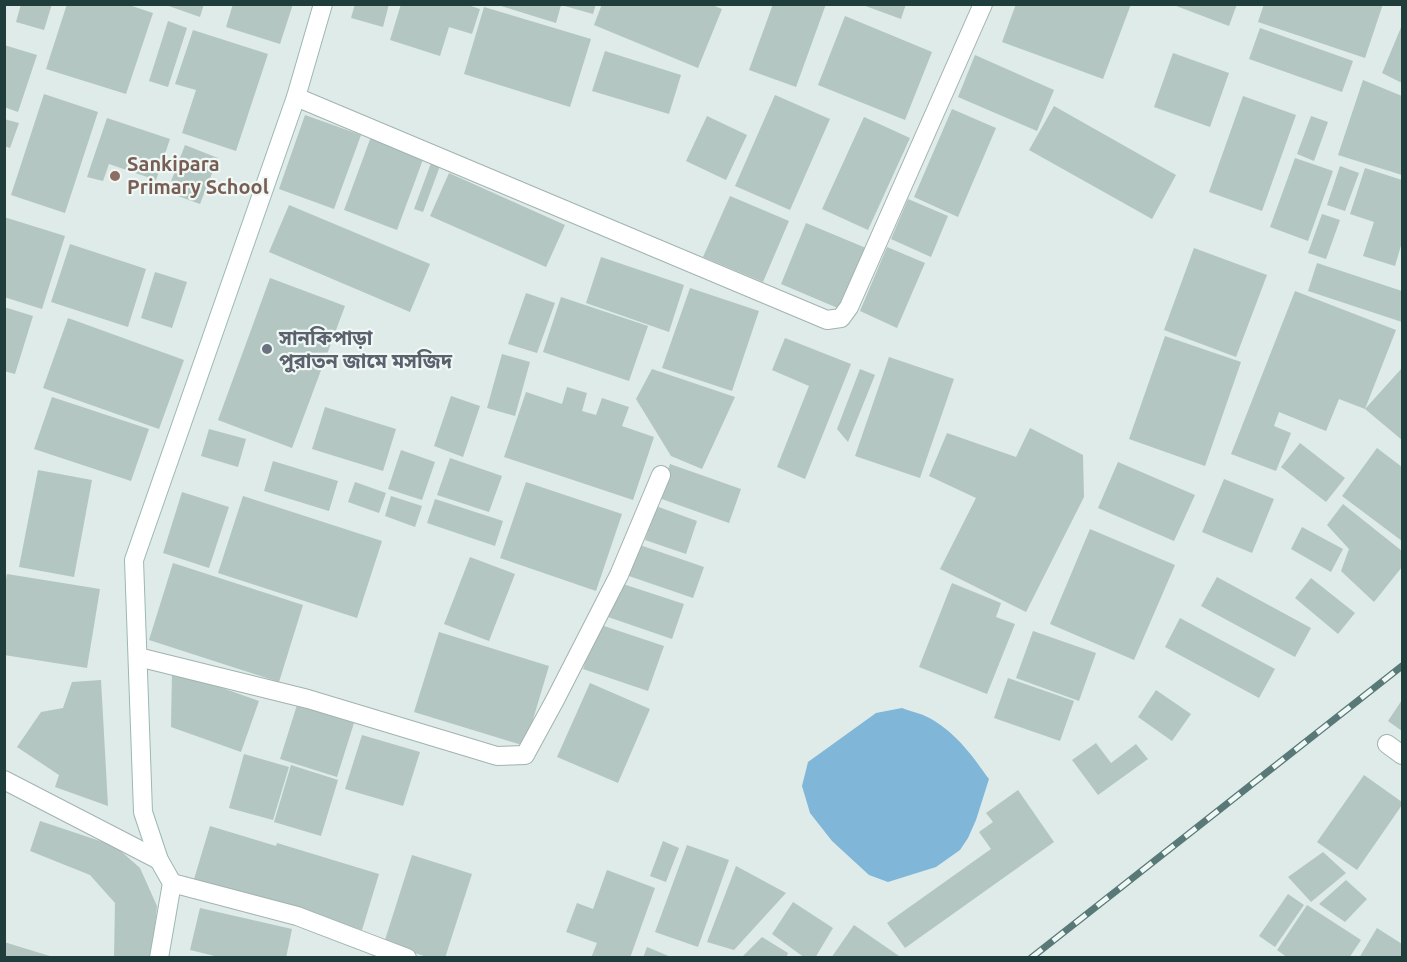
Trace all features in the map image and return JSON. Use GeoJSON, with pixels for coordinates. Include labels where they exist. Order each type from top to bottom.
{"type":"FeatureCollection","features":[{"type":"Feature","properties":{"kind":"street"},"geometry":{"type":"LineString","coordinates":[[159,957],[172,883],[159,860],[143,812],[134,560],[296,97],[323,4]]}},
{"type":"Feature","properties":{"kind":"street"},"geometry":{"type":"LineString","coordinates":[[296,97],[827,320],[841,318],[849,307],[983,4]]}},
{"type":"Feature","properties":{"kind":"street"},"geometry":{"type":"LineString","coordinates":[[138,657],[308,699],[497,756],[525,755],[619,575],[661,475]]}},
{"type":"Feature","properties":{"kind":"street"},"geometry":{"type":"LineString","coordinates":[[1387,744],[1402,755]]}},
{"type":"Feature","properties":{"kind":"street"},"geometry":{"type":"LineString","coordinates":[[4,780],[159,860]]}},
{"type":"Feature","properties":{"kind":"street"},"geometry":{"type":"LineString","coordinates":[[172,883],[297,916],[407,957]]}},
{"type":"Feature","properties":{"kind":"water"},"geometry":{"type":"Polygon","coordinates":[[[902,708],[929,718],[950,732],[989,779],[976,820],[960,850],[936,867],[888,882],[869,875],[832,841],[810,813],[802,786],[808,762],[876,713],[902,708]]]}},
{"type":"Feature","properties":{"kind":"building"},"geometry":{"type":"Polygon","coordinates":[[[21,4],[52,4],[44,30],[16,22],[21,4]]]}},
{"type":"Feature","properties":{"kind":"building"},"geometry":{"type":"Polygon","coordinates":[[[67,4],[126,4],[153,13],[126,94],[46,69],[67,4]]]}},
{"type":"Feature","properties":{"kind":"building"},"geometry":{"type":"Polygon","coordinates":[[[163,4],[204,4],[200,17],[163,4]]]}},
{"type":"Feature","properties":{"kind":"building"},"geometry":{"type":"Polygon","coordinates":[[[233,4],[293,4],[280,44],[226,27],[233,4]]]}},
{"type":"Feature","properties":{"kind":"building"},"geometry":{"type":"Polygon","coordinates":[[[355,4],[389,4],[383,27],[351,18],[355,4]]]}},
{"type":"Feature","properties":{"kind":"building"},"geometry":{"type":"Polygon","coordinates":[[[401,4],[465,4],[480,9],[472,34],[449,27],[440,56],[390,40],[401,4]]]}},
{"type":"Feature","properties":{"kind":"building"},"geometry":{"type":"Polygon","coordinates":[[[501,4],[596,4],[593,14],[561,5],[556,23],[501,6],[501,4]]]}},
{"type":"Feature","properties":{"kind":"building"},"geometry":{"type":"Polygon","coordinates":[[[602,4],[710,4],[722,9],[698,68],[594,25],[602,4]]]}},
{"type":"Feature","properties":{"kind":"building"},"geometry":{"type":"Polygon","coordinates":[[[773,4],[826,4],[796,87],[749,70],[773,4]]]}},
{"type":"Feature","properties":{"kind":"building"},"geometry":{"type":"Polygon","coordinates":[[[860,4],[906,4],[901,19],[860,4]]]}},
{"type":"Feature","properties":{"kind":"building"},"geometry":{"type":"Polygon","coordinates":[[[1016,4],[1131,4],[1103,79],[1002,42],[1016,4]]]}},
{"type":"Feature","properties":{"kind":"building"},"geometry":{"type":"Polygon","coordinates":[[[1171,4],[1237,4],[1229,26],[1171,4]]]}},
{"type":"Feature","properties":{"kind":"building"},"geometry":{"type":"Polygon","coordinates":[[[1264,4],[1383,4],[1365,58],[1258,22],[1264,4]]]}},
{"type":"Feature","properties":{"kind":"building"},"geometry":{"type":"Polygon","coordinates":[[[484,7],[591,39],[570,107],[464,74],[484,7]]]}},
{"type":"Feature","properties":{"kind":"building"},"geometry":{"type":"Polygon","coordinates":[[[845,16],[932,52],[905,120],[818,85],[845,16]]]}},
{"type":"Feature","properties":{"kind":"building"},"geometry":{"type":"Polygon","coordinates":[[[168,21],[187,28],[168,87],[149,81],[168,21]]]}},
{"type":"Feature","properties":{"kind":"building"},"geometry":{"type":"Polygon","coordinates":[[[1402,25],[1402,83],[1382,73],[1402,25]]]}},
{"type":"Feature","properties":{"kind":"building"},"geometry":{"type":"Polygon","coordinates":[[[1260,28],[1353,61],[1342,92],[1249,59],[1260,28]]]}},
{"type":"Feature","properties":{"kind":"building"},"geometry":{"type":"Polygon","coordinates":[[[193,30],[268,54],[236,151],[182,133],[196,90],[175,84],[193,30]]]}},
{"type":"Feature","properties":{"kind":"building"},"geometry":{"type":"Polygon","coordinates":[[[4,45],[37,55],[18,112],[4,107],[4,45]]]}},
{"type":"Feature","properties":{"kind":"building"},"geometry":{"type":"Polygon","coordinates":[[[605,51],[681,75],[669,114],[592,91],[605,51]]]}},
{"type":"Feature","properties":{"kind":"building"},"geometry":{"type":"Polygon","coordinates":[[[1173,53],[1229,73],[1210,127],[1154,107],[1173,53]]]}},
{"type":"Feature","properties":{"kind":"building"},"geometry":{"type":"Polygon","coordinates":[[[975,55],[1054,90],[1037,131],[958,97],[975,55]]]}},
{"type":"Feature","properties":{"kind":"building"},"geometry":{"type":"Polygon","coordinates":[[[1363,80],[1402,96],[1402,175],[1338,155],[1363,80]]]}},
{"type":"Feature","properties":{"kind":"building"},"geometry":{"type":"Polygon","coordinates":[[[44,94],[98,112],[65,213],[11,195],[44,94]]]}},
{"type":"Feature","properties":{"kind":"building"},"geometry":{"type":"Polygon","coordinates":[[[775,95],[830,119],[790,210],[735,186],[775,95]]]}},
{"type":"Feature","properties":{"kind":"building"},"geometry":{"type":"Polygon","coordinates":[[[1243,96],[1296,115],[1262,211],[1209,192],[1243,96]]]}},
{"type":"Feature","properties":{"kind":"building"},"geometry":{"type":"Polygon","coordinates":[[[1054,106],[1176,175],[1152,219],[1029,150],[1054,106]]]}},
{"type":"Feature","properties":{"kind":"building"},"geometry":{"type":"Polygon","coordinates":[[[952,109],[996,128],[958,217],[914,197],[952,109]]]}},
{"type":"Feature","properties":{"kind":"building"},"geometry":{"type":"Polygon","coordinates":[[[305,115],[361,135],[334,209],[279,189],[305,115]]]}},
{"type":"Feature","properties":{"kind":"building"},"geometry":{"type":"Polygon","coordinates":[[[707,116],[747,135],[726,180],[686,161],[707,116]]]}},
{"type":"Feature","properties":{"kind":"building"},"geometry":{"type":"Polygon","coordinates":[[[1311,116],[1328,122],[1314,161],[1297,154],[1311,116]]]}},
{"type":"Feature","properties":{"kind":"building"},"geometry":{"type":"Polygon","coordinates":[[[864,117],[910,138],[868,230],[822,209],[864,117]]]}},
{"type":"Feature","properties":{"kind":"building"},"geometry":{"type":"Polygon","coordinates":[[[107,118],[170,139],[156,180],[109,164],[103,181],[87,177],[107,118]]]}},
{"type":"Feature","properties":{"kind":"building"},"geometry":{"type":"Polygon","coordinates":[[[4,119],[19,123],[10,148],[4,146],[4,119]]]}},
{"type":"Feature","properties":{"kind":"building"},"geometry":{"type":"Polygon","coordinates":[[[372,134],[425,154],[397,230],[344,210],[372,134]]]}},
{"type":"Feature","properties":{"kind":"building"},"geometry":{"type":"Polygon","coordinates":[[[185,145],[218,158],[200,204],[167,192],[185,145]]]}},
{"type":"Feature","properties":{"kind":"building"},"geometry":{"type":"Polygon","coordinates":[[[1295,158],[1333,171],[1308,241],[1270,227],[1295,158]]]}},
{"type":"Feature","properties":{"kind":"building"},"geometry":{"type":"Polygon","coordinates":[[[431,163],[440,166],[423,212],[414,209],[431,163]]]}},
{"type":"Feature","properties":{"kind":"building"},"geometry":{"type":"Polygon","coordinates":[[[1340,166],[1359,173],[1345,211],[1327,205],[1340,166]]]}},
{"type":"Feature","properties":{"kind":"building"},"geometry":{"type":"Polygon","coordinates":[[[1365,168],[1402,180],[1402,242],[1395,266],[1363,256],[1374,222],[1350,214],[1365,168]]]}},
{"type":"Feature","properties":{"kind":"building"},"geometry":{"type":"Polygon","coordinates":[[[449,173],[565,225],[546,267],[430,216],[449,173]]]}},
{"type":"Feature","properties":{"kind":"building"},"geometry":{"type":"Polygon","coordinates":[[[730,196],[789,221],[763,282],[703,257],[730,196]]]}},
{"type":"Feature","properties":{"kind":"building"},"geometry":{"type":"Polygon","coordinates":[[[908,199],[948,216],[931,257],[891,239],[908,199]]]}},
{"type":"Feature","properties":{"kind":"building"},"geometry":{"type":"Polygon","coordinates":[[[289,205],[430,264],[410,312],[269,252],[289,205]]]}},
{"type":"Feature","properties":{"kind":"building"},"geometry":{"type":"Polygon","coordinates":[[[1322,214],[1340,220],[1326,259],[1308,253],[1322,214]]]}},
{"type":"Feature","properties":{"kind":"building"},"geometry":{"type":"Polygon","coordinates":[[[4,217],[65,236],[42,309],[4,297],[4,217]]]}},
{"type":"Feature","properties":{"kind":"building"},"geometry":{"type":"Polygon","coordinates":[[[806,223],[866,248],[840,309],[781,284],[806,223]]]}},
{"type":"Feature","properties":{"kind":"building"},"geometry":{"type":"Polygon","coordinates":[[[70,244],[146,269],[128,327],[51,302],[70,244]]]}},
{"type":"Feature","properties":{"kind":"building"},"geometry":{"type":"Polygon","coordinates":[[[887,247],[925,263],[897,328],[860,311],[887,247]]]}},
{"type":"Feature","properties":{"kind":"building"},"geometry":{"type":"Polygon","coordinates":[[[1194,248],[1267,275],[1236,357],[1164,330],[1194,248]]]}},
{"type":"Feature","properties":{"kind":"building"},"geometry":{"type":"Polygon","coordinates":[[[601,257],[684,285],[669,332],[586,303],[601,257]]]}},
{"type":"Feature","properties":{"kind":"building"},"geometry":{"type":"Polygon","coordinates":[[[1317,263],[1402,291],[1402,322],[1308,291],[1317,263]]]}},
{"type":"Feature","properties":{"kind":"building"},"geometry":{"type":"Polygon","coordinates":[[[155,272],[187,282],[172,328],[141,318],[155,272]]]}},
{"type":"Feature","properties":{"kind":"building"},"geometry":{"type":"Polygon","coordinates":[[[270,278],[345,306],[292,448],[218,420],[270,278]]]}},
{"type":"Feature","properties":{"kind":"building"},"geometry":{"type":"Polygon","coordinates":[[[690,288],[759,311],[732,391],[662,368],[690,288]]]}},
{"type":"Feature","properties":{"kind":"building"},"geometry":{"type":"Polygon","coordinates":[[[1295,291],[1396,330],[1365,409],[1339,399],[1326,431],[1279,412],[1274,426],[1291,433],[1276,471],[1231,454],[1295,291]]]}},
{"type":"Feature","properties":{"kind":"building"},"geometry":{"type":"Polygon","coordinates":[[[526,293],[555,303],[537,353],[508,344],[526,293]]]}},
{"type":"Feature","properties":{"kind":"building"},"geometry":{"type":"Polygon","coordinates":[[[561,297],[648,326],[629,381],[543,352],[561,297]]]}},
{"type":"Feature","properties":{"kind":"building"},"geometry":{"type":"Polygon","coordinates":[[[4,307],[33,316],[15,374],[4,371],[4,307]]]}},
{"type":"Feature","properties":{"kind":"building"},"geometry":{"type":"Polygon","coordinates":[[[68,318],[184,360],[159,429],[43,388],[68,318]]]}},
{"type":"Feature","properties":{"kind":"building"},"geometry":{"type":"Polygon","coordinates":[[[1165,336],[1241,362],[1205,466],[1129,439],[1165,336]]]}},
{"type":"Feature","properties":{"kind":"building"},"geometry":{"type":"Polygon","coordinates":[[[785,338],[851,364],[805,479],[777,467],[809,386],[772,370],[785,338]]]}},
{"type":"Feature","properties":{"kind":"building"},"geometry":{"type":"Polygon","coordinates":[[[502,354],[530,362],[515,416],[487,408],[502,354]]]}},
{"type":"Feature","properties":{"kind":"building"},"geometry":{"type":"Polygon","coordinates":[[[889,357],[954,379],[920,478],[855,456],[889,357]]]}},
{"type":"Feature","properties":{"kind":"building"},"geometry":{"type":"Polygon","coordinates":[[[1402,368],[1402,440],[1365,409],[1402,368]]]}},
{"type":"Feature","properties":{"kind":"building"},"geometry":{"type":"Polygon","coordinates":[[[652,369],[735,397],[702,469],[671,456],[636,399],[652,369]]]}},
{"type":"Feature","properties":{"kind":"building"},"geometry":{"type":"Polygon","coordinates":[[[860,369],[875,375],[848,442],[837,429],[860,369]]]}},
{"type":"Feature","properties":{"kind":"building"},"geometry":{"type":"Polygon","coordinates":[[[567,387],[587,393],[582,411],[596,415],[602,398],[629,407],[622,426],[654,437],[633,500],[504,457],[526,392],[562,404],[567,387]]]}},
{"type":"Feature","properties":{"kind":"building"},"geometry":{"type":"Polygon","coordinates":[[[451,396],[480,406],[463,457],[434,446],[451,396]]]}},
{"type":"Feature","properties":{"kind":"building"},"geometry":{"type":"Polygon","coordinates":[[[52,397],[149,429],[131,481],[34,449],[52,397]]]}},
{"type":"Feature","properties":{"kind":"building"},"geometry":{"type":"Polygon","coordinates":[[[325,407],[396,429],[383,471],[312,449],[325,407]]]}},
{"type":"Feature","properties":{"kind":"building"},"geometry":{"type":"Polygon","coordinates":[[[1030,428],[1083,455],[1084,497],[1026,612],[940,569],[976,498],[929,476],[947,433],[1016,457],[1030,428]]]}},
{"type":"Feature","properties":{"kind":"building"},"geometry":{"type":"Polygon","coordinates":[[[209,429],[246,439],[238,467],[201,456],[209,429]]]}},
{"type":"Feature","properties":{"kind":"building"},"geometry":{"type":"Polygon","coordinates":[[[1300,443],[1345,478],[1326,502],[1281,467],[1300,443]]]}},
{"type":"Feature","properties":{"kind":"building"},"geometry":{"type":"Polygon","coordinates":[[[1377,448],[1402,467],[1402,541],[1342,496],[1377,448]]]}},
{"type":"Feature","properties":{"kind":"building"},"geometry":{"type":"Polygon","coordinates":[[[401,450],[435,462],[422,500],[388,489],[401,450]]]}},
{"type":"Feature","properties":{"kind":"building"},"geometry":{"type":"Polygon","coordinates":[[[450,458],[502,476],[489,512],[437,495],[450,458]]]}},
{"type":"Feature","properties":{"kind":"building"},"geometry":{"type":"Polygon","coordinates":[[[273,461],[338,481],[329,511],[264,491],[273,461]]]}},
{"type":"Feature","properties":{"kind":"building"},"geometry":{"type":"Polygon","coordinates":[[[1118,462],[1195,495],[1174,541],[1098,508],[1118,462]]]}},
{"type":"Feature","properties":{"kind":"building"},"geometry":{"type":"Polygon","coordinates":[[[670,464],[741,489],[729,523],[659,498],[670,464]]]}},
{"type":"Feature","properties":{"kind":"building"},"geometry":{"type":"Polygon","coordinates":[[[38,470],[92,480],[74,577],[19,567],[38,470]]]}},
{"type":"Feature","properties":{"kind":"building"},"geometry":{"type":"Polygon","coordinates":[[[1224,479],[1274,499],[1252,553],[1202,532],[1224,479]]]}},
{"type":"Feature","properties":{"kind":"building"},"geometry":{"type":"Polygon","coordinates":[[[355,482],[386,493],[379,513],[348,502],[355,482]]]}},
{"type":"Feature","properties":{"kind":"building"},"geometry":{"type":"Polygon","coordinates":[[[526,482],[622,514],[596,591],[500,558],[526,482]]]}},
{"type":"Feature","properties":{"kind":"building"},"geometry":{"type":"Polygon","coordinates":[[[182,492],[229,507],[209,568],[163,553],[182,492]]]}},
{"type":"Feature","properties":{"kind":"building"},"geometry":{"type":"Polygon","coordinates":[[[243,496],[382,541],[357,618],[218,573],[243,496]]]}},
{"type":"Feature","properties":{"kind":"building"},"geometry":{"type":"Polygon","coordinates":[[[391,496],[422,506],[415,527],[385,516],[391,496]]]}},
{"type":"Feature","properties":{"kind":"building"},"geometry":{"type":"Polygon","coordinates":[[[435,499],[503,521],[495,546],[427,523],[435,499]]]}},
{"type":"Feature","properties":{"kind":"building"},"geometry":{"type":"Polygon","coordinates":[[[1343,504],[1402,551],[1402,567],[1374,602],[1341,571],[1349,549],[1327,525],[1343,504]]]}},
{"type":"Feature","properties":{"kind":"building"},"geometry":{"type":"Polygon","coordinates":[[[656,506],[697,521],[686,554],[645,540],[656,506]]]}},
{"type":"Feature","properties":{"kind":"building"},"geometry":{"type":"Polygon","coordinates":[[[1302,527],[1343,549],[1331,572],[1291,549],[1302,527]]]}},
{"type":"Feature","properties":{"kind":"building"},"geometry":{"type":"Polygon","coordinates":[[[1090,529],[1175,565],[1134,660],[1050,624],[1090,529]]]}},
{"type":"Feature","properties":{"kind":"building"},"geometry":{"type":"Polygon","coordinates":[[[634,543],[704,567],[693,598],[623,574],[634,543]]]}},
{"type":"Feature","properties":{"kind":"building"},"geometry":{"type":"Polygon","coordinates":[[[470,557],[515,574],[489,641],[444,624],[470,557]]]}},
{"type":"Feature","properties":{"kind":"building"},"geometry":{"type":"Polygon","coordinates":[[[173,563],[303,605],[279,682],[149,640],[173,563]]]}},
{"type":"Feature","properties":{"kind":"building"},"geometry":{"type":"Polygon","coordinates":[[[7,574],[100,589],[87,668],[4,655],[4,590],[7,574]]]}},
{"type":"Feature","properties":{"kind":"building"},"geometry":{"type":"Polygon","coordinates":[[[1217,577],[1311,628],[1295,657],[1201,606],[1217,577]]]}},
{"type":"Feature","properties":{"kind":"building"},"geometry":{"type":"Polygon","coordinates":[[[1311,578],[1355,613],[1338,634],[1295,598],[1311,578]]]}},
{"type":"Feature","properties":{"kind":"building"},"geometry":{"type":"Polygon","coordinates":[[[620,583],[684,604],[672,639],[608,617],[620,583]]]}},
{"type":"Feature","properties":{"kind":"building"},"geometry":{"type":"Polygon","coordinates":[[[952,583],[1001,603],[996,617],[1015,624],[987,694],[919,667],[952,583]]]}},
{"type":"Feature","properties":{"kind":"building"},"geometry":{"type":"Polygon","coordinates":[[[1180,618],[1275,669],[1259,698],[1165,647],[1180,618]]]}},
{"type":"Feature","properties":{"kind":"building"},"geometry":{"type":"Polygon","coordinates":[[[598,624],[664,646],[648,691],[583,669],[598,624]]]}},
{"type":"Feature","properties":{"kind":"building"},"geometry":{"type":"Polygon","coordinates":[[[1033,631],[1096,653],[1079,701],[1016,678],[1033,631]]]}},
{"type":"Feature","properties":{"kind":"building"},"geometry":{"type":"Polygon","coordinates":[[[439,632],[549,666],[525,746],[414,712],[439,632]]]}},
{"type":"Feature","properties":{"kind":"building"},"geometry":{"type":"Polygon","coordinates":[[[172,670],[259,701],[241,752],[171,727],[172,670]]]}},
{"type":"Feature","properties":{"kind":"building"},"geometry":{"type":"Polygon","coordinates":[[[1008,678],[1074,701],[1060,741],[994,718],[1008,678]]]}},
{"type":"Feature","properties":{"kind":"building"},"geometry":{"type":"Polygon","coordinates":[[[101,680],[108,806],[55,787],[59,775],[17,747],[41,712],[63,708],[72,682],[101,680]]]}},
{"type":"Feature","properties":{"kind":"building"},"geometry":{"type":"Polygon","coordinates":[[[590,683],[650,709],[618,783],[557,757],[590,683]]]}},
{"type":"Feature","properties":{"kind":"building"},"geometry":{"type":"Polygon","coordinates":[[[1156,690],[1191,714],[1172,741],[1138,717],[1156,690]]]}},
{"type":"Feature","properties":{"kind":"building"},"geometry":{"type":"Polygon","coordinates":[[[1402,700],[1402,731],[1388,721],[1402,700]]]}},
{"type":"Feature","properties":{"kind":"building"},"geometry":{"type":"Polygon","coordinates":[[[297,705],[354,723],[337,777],[280,759],[297,705]]]}},
{"type":"Feature","properties":{"kind":"building"},"geometry":{"type":"Polygon","coordinates":[[[362,735],[420,752],[403,806],[345,789],[362,735]]]}},
{"type":"Feature","properties":{"kind":"building"},"geometry":{"type":"Polygon","coordinates":[[[1096,743],[1111,763],[1136,744],[1148,759],[1098,795],[1072,760],[1096,743]]]}},
{"type":"Feature","properties":{"kind":"building"},"geometry":{"type":"Polygon","coordinates":[[[244,754],[289,767],[273,820],[229,808],[244,754]]]}},
{"type":"Feature","properties":{"kind":"building"},"geometry":{"type":"Polygon","coordinates":[[[291,765],[338,780],[321,836],[274,822],[291,765]]]}},
{"type":"Feature","properties":{"kind":"building"},"geometry":{"type":"Polygon","coordinates":[[[1364,775],[1402,802],[1402,805],[1357,870],[1317,842],[1364,775]]]}},
{"type":"Feature","properties":{"kind":"building"},"geometry":{"type":"Polygon","coordinates":[[[1018,790],[1054,842],[905,948],[887,923],[991,849],[979,832],[993,822],[986,813],[1018,790]]]}},
{"type":"Feature","properties":{"kind":"building"},"geometry":{"type":"Polygon","coordinates":[[[40,821],[115,846],[140,868],[157,906],[152,958],[114,958],[115,903],[90,875],[30,851],[40,821]]]}},
{"type":"Feature","properties":{"kind":"building"},"geometry":{"type":"Polygon","coordinates":[[[210,826],[276,846],[277,843],[379,874],[362,930],[194,879],[210,826]]]}},
{"type":"Feature","properties":{"kind":"building"},"geometry":{"type":"Polygon","coordinates":[[[663,841],[679,848],[666,882],[650,876],[663,841]]]}},
{"type":"Feature","properties":{"kind":"building"},"geometry":{"type":"Polygon","coordinates":[[[687,845],[729,860],[698,947],[655,932],[687,845]]]}},
{"type":"Feature","properties":{"kind":"building"},"geometry":{"type":"Polygon","coordinates":[[[1323,852],[1346,873],[1311,902],[1288,877],[1323,852]]]}},
{"type":"Feature","properties":{"kind":"building"},"geometry":{"type":"Polygon","coordinates":[[[412,855],[472,874],[445,958],[430,958],[384,943],[412,855]]]}},
{"type":"Feature","properties":{"kind":"building"},"geometry":{"type":"Polygon","coordinates":[[[736,866],[786,893],[734,950],[707,942],[736,866]]]}},
{"type":"Feature","properties":{"kind":"building"},"geometry":{"type":"Polygon","coordinates":[[[607,870],[655,888],[630,958],[591,958],[597,943],[566,932],[577,903],[593,909],[607,870]]]}},
{"type":"Feature","properties":{"kind":"building"},"geometry":{"type":"Polygon","coordinates":[[[1346,880],[1367,899],[1345,922],[1319,904],[1346,880]]]}},
{"type":"Feature","properties":{"kind":"building"},"geometry":{"type":"Polygon","coordinates":[[[1288,894],[1304,905],[1275,947],[1259,936],[1288,894]]]}},
{"type":"Feature","properties":{"kind":"building"},"geometry":{"type":"Polygon","coordinates":[[[793,902],[833,928],[815,958],[805,958],[772,934],[793,902]]]}},
{"type":"Feature","properties":{"kind":"building"},"geometry":{"type":"Polygon","coordinates":[[[1307,905],[1361,940],[1349,958],[1288,958],[1277,950],[1307,905]]]}},
{"type":"Feature","properties":{"kind":"building"},"geometry":{"type":"Polygon","coordinates":[[[200,908],[292,929],[286,958],[223,958],[190,950],[200,908]]]}},
{"type":"Feature","properties":{"kind":"building"},"geometry":{"type":"Polygon","coordinates":[[[854,925],[902,958],[831,958],[854,925]]]}},
{"type":"Feature","properties":{"kind":"building"},"geometry":{"type":"Polygon","coordinates":[[[1377,928],[1402,944],[1402,958],[1359,958],[1377,928]]]}},
{"type":"Feature","properties":{"kind":"building"},"geometry":{"type":"Polygon","coordinates":[[[762,937],[788,953],[786,958],[741,958],[762,937]]]}},
{"type":"Feature","properties":{"kind":"building"},"geometry":{"type":"Polygon","coordinates":[[[4,942],[53,957],[4,958],[4,942]]]}},
{"type":"Feature","properties":{"kind":"building"},"geometry":{"type":"Polygon","coordinates":[[[647,947],[671,957],[671,958],[643,958],[647,947]]]}},
{"type":"Feature","properties":{"kind":"railway"},"geometry":{"type":"LineString","coordinates":[[1031,958],[1402,666]]}},
{"type":"Feature","properties":{"kind":"place","name":"Sankipara Primary School"},"geometry":{"type":"Point","coordinates":[115,176]}},
{"type":"Feature","properties":{"kind":"place","name":"সানকিপাড়া পুরাতন জামে মসজিদ"},"geometry":{"type":"Point","coordinates":[267,349]}}]}
